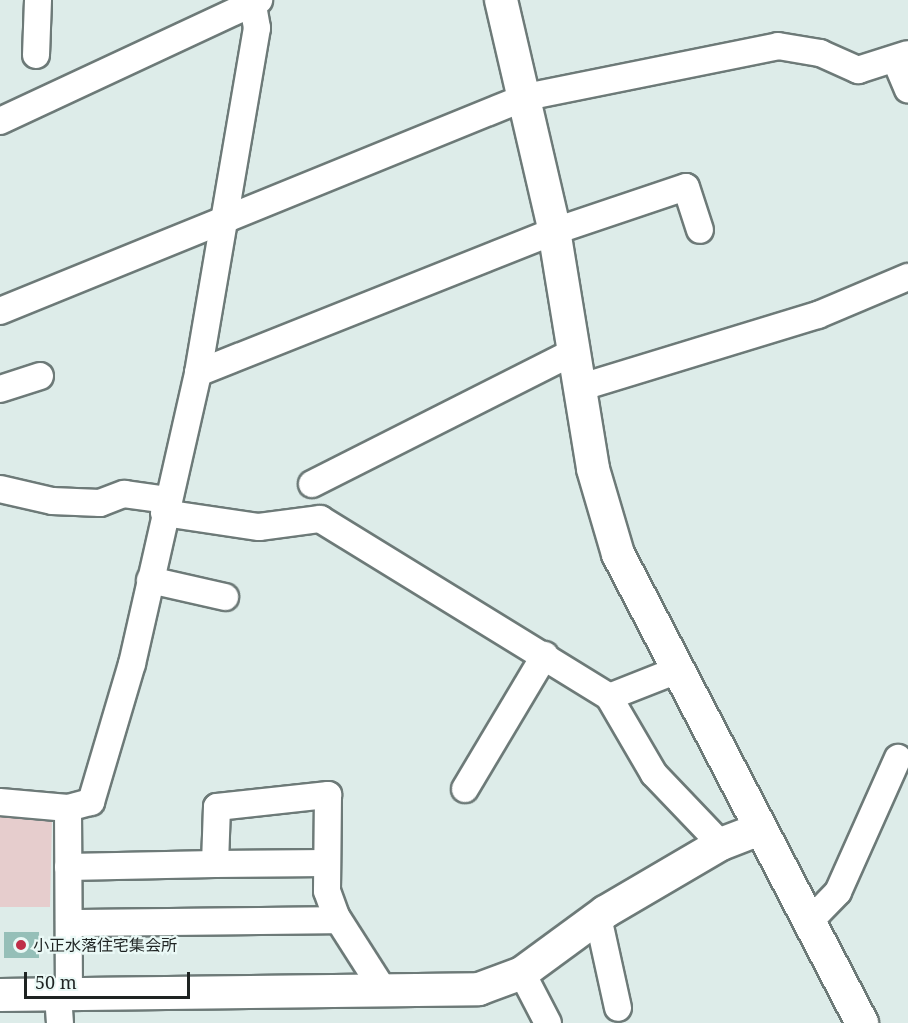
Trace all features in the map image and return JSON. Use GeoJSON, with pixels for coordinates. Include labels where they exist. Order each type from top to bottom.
{"type":"FeatureCollection","features":[{"type":"Feature","properties":{"kind":"street"},"geometry":{"type":"LineString","coordinates":[[36,55],[38,0]]}},
{"type":"Feature","properties":{"kind":"street"},"geometry":{"type":"LineString","coordinates":[[0,121],[255,0],[257,28],[198,373],[165,507],[132,664],[91,802],[68,808],[0,802]]}},
{"type":"Feature","properties":{"kind":"street"},"geometry":{"type":"LineString","coordinates":[[501,0],[526,97],[582,387],[594,469],[618,554],[680,669],[758,830],[862,1023]]}},
{"type":"Feature","properties":{"kind":"street"},"geometry":{"type":"LineString","coordinates":[[0,310],[223,224],[526,97],[778,46],[820,53],[858,70],[902,56],[908,89]]}},
{"type":"Feature","properties":{"kind":"street"},"geometry":{"type":"LineString","coordinates":[[198,373],[552,232],[686,187],[700,230]]}},
{"type":"Feature","properties":{"kind":"street"},"geometry":{"type":"LineString","coordinates":[[582,387],[818,315],[908,277]]}},
{"type":"Feature","properties":{"kind":"street"},"geometry":{"type":"LineString","coordinates":[[312,484],[575,351]]}},
{"type":"Feature","properties":{"kind":"street"},"geometry":{"type":"LineString","coordinates":[[0,389],[40,376]]}},
{"type":"Feature","properties":{"kind":"street"},"geometry":{"type":"LineString","coordinates":[[0,489],[52,501],[100,502],[124,494],[165,507],[259,527],[320,519],[545,655],[609,697],[654,774],[721,844]]}},
{"type":"Feature","properties":{"kind":"street"},"geometry":{"type":"LineString","coordinates":[[150,580],[225,597]]}},
{"type":"Feature","properties":{"kind":"street"},"geometry":{"type":"LineString","coordinates":[[465,789],[545,655]]}},
{"type":"Feature","properties":{"kind":"street"},"geometry":{"type":"LineString","coordinates":[[609,697],[680,669]]}},
{"type":"Feature","properties":{"kind":"street"},"geometry":{"type":"LineString","coordinates":[[808,922],[838,892],[898,758]]}},
{"type":"Feature","properties":{"kind":"street"},"geometry":{"type":"LineString","coordinates":[[215,864],[217,807],[328,795],[327,891],[338,920],[384,991]]}},
{"type":"Feature","properties":{"kind":"street"},"geometry":{"type":"LineString","coordinates":[[62,1005],[69,923],[68,808]]}},
{"type":"Feature","properties":{"kind":"street"},"geometry":{"type":"LineString","coordinates":[[0,995],[62,1005],[479,989],[522,973],[598,917],[721,844],[758,830]]}},
{"type":"Feature","properties":{"kind":"street"},"geometry":{"type":"LineString","coordinates":[[68,867],[327,863]]}},
{"type":"Feature","properties":{"kind":"street"},"geometry":{"type":"LineString","coordinates":[[598,917],[619,1008]]}},
{"type":"Feature","properties":{"kind":"street"},"geometry":{"type":"LineString","coordinates":[[69,923],[338,920]]}},
{"type":"Feature","properties":{"kind":"street"},"geometry":{"type":"LineString","coordinates":[[522,973],[548,1023]]}},
{"type":"Feature","properties":{"kind":"shaded area"},"geometry":{"type":"Polygon","coordinates":[[[0,811],[52,818],[50,907],[0,907],[0,811]]]}},
{"type":"Feature","properties":{"kind":"building","name":"小正水落住宅集会所"},"geometry":{"type":"Polygon","coordinates":[[[4,932],[39,932],[39,958],[4,958],[4,932]]]}},
{"type":"Feature","properties":{"kind":"place","name":"小正水落住宅集会所"},"geometry":{"type":"Point","coordinates":[21,945]}}]}
